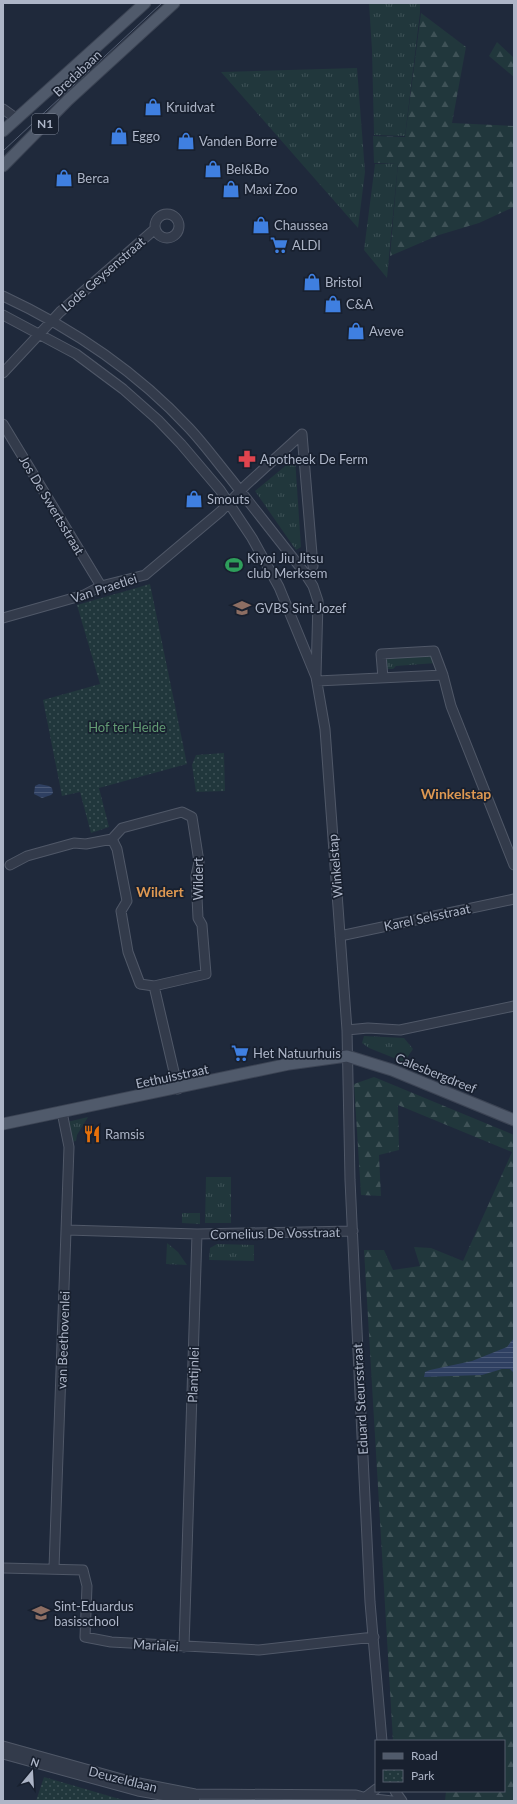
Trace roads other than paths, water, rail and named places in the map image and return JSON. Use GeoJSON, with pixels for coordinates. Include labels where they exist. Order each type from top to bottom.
{"type":"FeatureCollection","features":[{"type":"Feature","properties":{"kind":"main road","name":"Bredabaan"},"geometry":{"type":"LineString","coordinates":[[3,131],[145,3]]}},
{"type":"Feature","properties":{"kind":"main road","name":"Bredabaan"},"geometry":{"type":"LineString","coordinates":[[3,166],[68,100],[174,3]]}},
{"type":"Feature","properties":{"kind":"main road","name":"Eethuisstraat"},"geometry":{"type":"LineString","coordinates":[[3,1124],[178,1089],[289,1064],[346,1056]]}},
{"type":"Feature","properties":{"kind":"main road","name":"Calesbergdreef"},"geometry":{"type":"LineString","coordinates":[[346,1056],[399,1073],[514,1120]]}},
{"type":"Feature","properties":{"kind":"street"},"geometry":{"type":"LineString","coordinates":[[3,109],[17,119]]}},
{"type":"Feature","properties":{"kind":"street","name":"Lode Geysenstraat"},"geometry":{"type":"LineString","coordinates":[[3,373],[52,320],[155,229]]}},
{"type":"Feature","properties":{"kind":"street","name":"Winkelstap"},"geometry":{"type":"LineString","coordinates":[[3,296],[52,320],[90,344],[122,366],[153,392],[190,429],[304,572],[313,586],[318,601],[316,679],[325,729],[347,1030],[346,1056]]}},
{"type":"Feature","properties":{"kind":"street","name":"Winkelstap"},"geometry":{"type":"LineString","coordinates":[[3,315],[76,354],[123,389],[158,420],[181,444],[229,503],[252,538],[279,587],[316,679]]}},
{"type":"Feature","properties":{"kind":"street","name":"Jos De Swertsstraat"},"geometry":{"type":"LineString","coordinates":[[3,424],[101,586]]}},
{"type":"Feature","properties":{"kind":"street"},"geometry":{"type":"LineString","coordinates":[[240,491],[302,434],[314,566]]}},
{"type":"Feature","properties":{"kind":"street","name":"Van Praetlei"},"geometry":{"type":"LineString","coordinates":[[3,618],[84,595],[101,586],[145,575],[229,503],[240,491]]}},
{"type":"Feature","properties":{"kind":"street"},"geometry":{"type":"LineString","coordinates":[[383,678],[381,654],[434,650],[451,706],[514,865]]}},
{"type":"Feature","properties":{"kind":"street"},"geometry":{"type":"LineString","coordinates":[[316,679],[443,676]]}},
{"type":"Feature","properties":{"kind":"street","name":"Wildert"},"geometry":{"type":"LineString","coordinates":[[10,865],[27,856],[74,843],[86,844],[112,839],[122,828],[182,812],[192,818],[199,862],[196,876],[198,918],[202,925],[206,974],[154,986]]}},
{"type":"Feature","properties":{"kind":"street"},"geometry":{"type":"LineString","coordinates":[[112,839],[117,849],[126,901],[121,911],[128,952],[140,984],[154,986],[178,1089]]}},
{"type":"Feature","properties":{"kind":"street","name":"Karel Selsstraat"},"geometry":{"type":"LineString","coordinates":[[340,936],[514,899]]}},
{"type":"Feature","properties":{"kind":"street"},"geometry":{"type":"LineString","coordinates":[[347,1030],[368,1028],[400,1030],[514,1006]]}},
{"type":"Feature","properties":{"kind":"street","name":"Eduard Steursstraat"},"geometry":{"type":"LineString","coordinates":[[346,1056],[370,1594],[382,1740]]}},
{"type":"Feature","properties":{"kind":"street","name":"van Beethovenlei"},"geometry":{"type":"LineString","coordinates":[[54,1568],[69,1147],[62,1112]]}},
{"type":"Feature","properties":{"kind":"street"},"geometry":{"type":"LineString","coordinates":[[67,1230],[197,1234]]}},
{"type":"Feature","properties":{"kind":"street","name":"Cornelius De Vosstraat"},"geometry":{"type":"LineString","coordinates":[[197,1234],[353,1232]]}},
{"type":"Feature","properties":{"kind":"street","name":"Plantijnlei"},"geometry":{"type":"LineString","coordinates":[[184,1647],[197,1234]]}},
{"type":"Feature","properties":{"kind":"street","name":"Marialei"},"geometry":{"type":"LineString","coordinates":[[3,1568],[54,1568],[83,1570],[87,1586],[85,1637],[111,1642],[259,1650],[374,1637]]}},
{"type":"Feature","properties":{"kind":"street","name":"Deuzeldlaan"},"geometry":{"type":"LineString","coordinates":[[3,1746],[128,1782],[195,1794],[229,1798],[356,1795],[364,1800],[392,1801]]}},
{"type":"Feature","properties":{"kind":"street","name":"Deuzeldlaan"},"geometry":{"type":"LineString","coordinates":[[3,1754],[145,1792],[195,1801]]}},
{"type":"Feature","properties":{"kind":"street"},"geometry":{"type":"LineString","coordinates":[[364,1800],[375,1790]]}},
{"type":"Feature","properties":{"kind":"street"},"geometry":{"type":"LineString","coordinates":[[396,1792],[402,1801]]}},
{"type":"Feature","properties":{"kind":"water"},"geometry":{"type":"Polygon","coordinates":[[[39,784],[49,786],[52,788],[53,793],[42,798],[34,794],[35,786],[39,784]]]}},
{"type":"Feature","properties":{"kind":"water"},"geometry":{"type":"Polygon","coordinates":[[[514,1338],[514,1373],[510,1369],[502,1369],[482,1375],[424,1377],[425,1372],[430,1370],[472,1361],[507,1347],[514,1338]]]}},
{"type":"Feature","properties":{"kind":"tram line"},"geometry":{"type":"LineString","coordinates":[[3,151],[162,3]]}},
{"type":"Feature","properties":{"kind":"place","name":"Kruidvat"},"geometry":{"type":"Point","coordinates":[153,107]}},
{"type":"Feature","properties":{"kind":"place","name":"Eggo"},"geometry":{"type":"Point","coordinates":[119,136]}},
{"type":"Feature","properties":{"kind":"place","name":"Vanden Borre"},"geometry":{"type":"Point","coordinates":[186,141]}},
{"type":"Feature","properties":{"kind":"place","name":"Bel&Bo"},"geometry":{"type":"Point","coordinates":[213,169]}},
{"type":"Feature","properties":{"kind":"place","name":"Berca"},"geometry":{"type":"Point","coordinates":[64,178]}},
{"type":"Feature","properties":{"kind":"place","name":"Maxi Zoo"},"geometry":{"type":"Point","coordinates":[231,189]}},
{"type":"Feature","properties":{"kind":"place","name":"Chaussea"},"geometry":{"type":"Point","coordinates":[261,225]}},
{"type":"Feature","properties":{"kind":"place","name":"ALDI"},"geometry":{"type":"Point","coordinates":[279,245]}},
{"type":"Feature","properties":{"kind":"place","name":"Bristol"},"geometry":{"type":"Point","coordinates":[312,282]}},
{"type":"Feature","properties":{"kind":"place","name":"C&A"},"geometry":{"type":"Point","coordinates":[333,304]}},
{"type":"Feature","properties":{"kind":"place","name":"Aveve"},"geometry":{"type":"Point","coordinates":[356,331]}},
{"type":"Feature","properties":{"kind":"place","name":"Apotheek De Ferm"},"geometry":{"type":"Point","coordinates":[247,459]}},
{"type":"Feature","properties":{"kind":"place","name":"Smouts"},"geometry":{"type":"Point","coordinates":[194,499]}},
{"type":"Feature","properties":{"kind":"place","name":"Kiyoi Jiu Jitsu club Merksem"},"geometry":{"type":"Point","coordinates":[234,565]}},
{"type":"Feature","properties":{"kind":"place","name":"GVBS Sint Jozef"},"geometry":{"type":"Point","coordinates":[242,608]}},
{"type":"Feature","properties":{"kind":"place","name":"Het Natuurhuis"},"geometry":{"type":"Point","coordinates":[240,1053]}},
{"type":"Feature","properties":{"kind":"place","name":"Ramsis"},"geometry":{"type":"Point","coordinates":[92,1134]}},
{"type":"Feature","properties":{"kind":"place","name":"Sint-Eduardus basisschool"},"geometry":{"type":"Point","coordinates":[41,1613]}},
{"type":"Feature","properties":{"kind":"district","name":"Winkelstap"},"geometry":{"type":"Point","coordinates":[456,794]}},
{"type":"Feature","properties":{"kind":"district","name":"Wildert"},"geometry":{"type":"Point","coordinates":[160,892]}},
{"type":"Feature","properties":{"kind":"park label","name":"Hof ter Heide"},"geometry":{"type":"Point","coordinates":[127,727]}}]}
